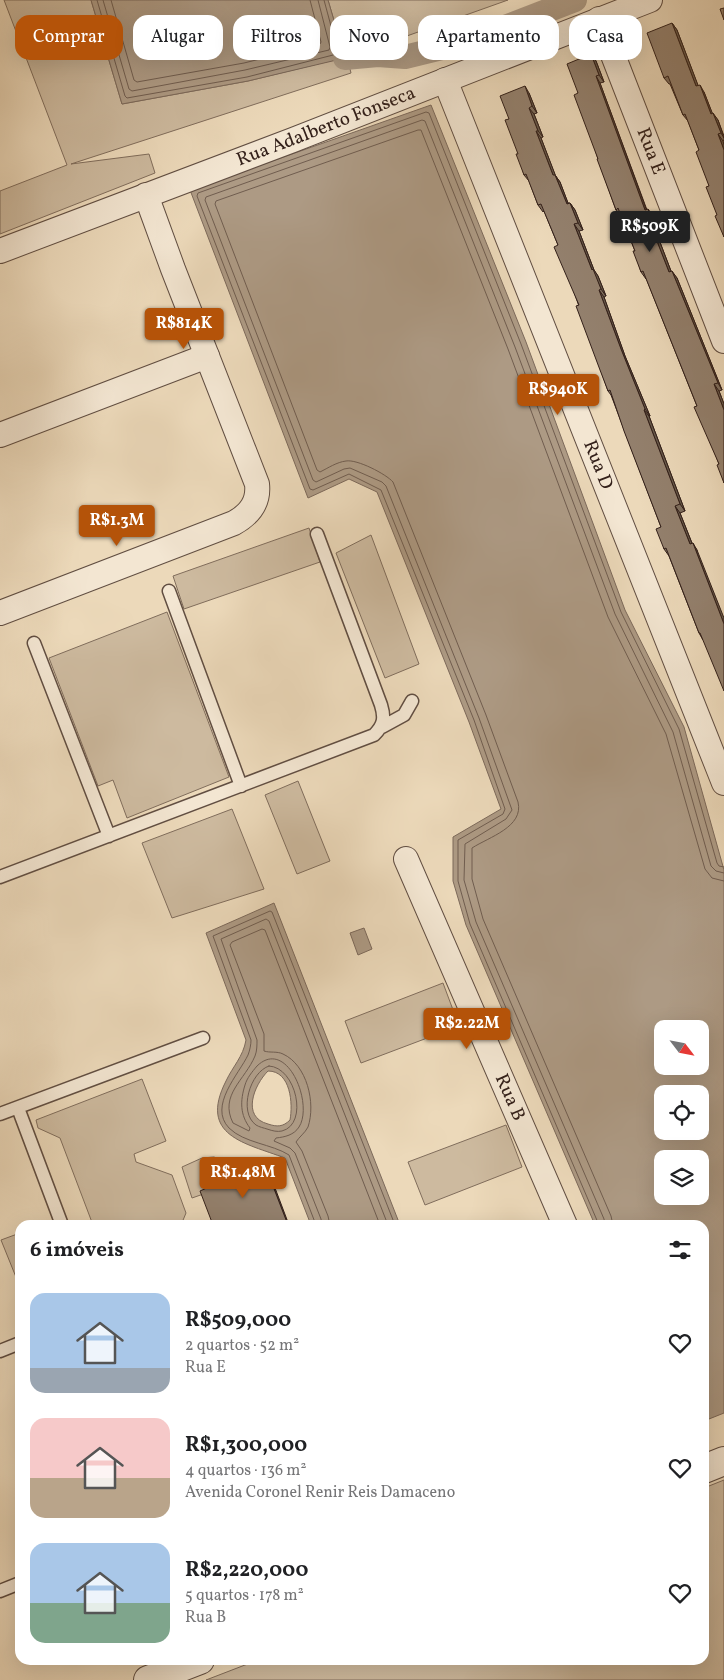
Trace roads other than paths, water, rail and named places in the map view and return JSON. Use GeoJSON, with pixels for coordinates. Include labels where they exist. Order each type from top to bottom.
{"type":"FeatureCollection","features":[{"type":"Feature","properties":{"kind":"street","name":"Rua Adalberto Fonseca"},"geometry":{"type":"LineString","coordinates":[[612,15],[650,0]]}},
{"type":"Feature","properties":{"kind":"street","name":"Rua Adalberto Fonseca"},"geometry":{"type":"LineString","coordinates":[[0,252],[569,32]]}},
{"type":"Feature","properties":{"kind":"street","name":"Rua E"},"geometry":{"type":"LineString","coordinates":[[615,60],[724,341]]}},
{"type":"Feature","properties":{"kind":"street","name":"Rua D"},"geometry":{"type":"LineString","coordinates":[[445,80],[715,734],[724,783]]}},
{"type":"Feature","properties":{"kind":"street"},"geometry":{"type":"LineString","coordinates":[[0,613],[234,523],[250,512],[254,505],[258,490],[257,484],[146,196]]}},
{"type":"Feature","properties":{"kind":"street"},"geometry":{"type":"LineString","coordinates":[[0,435],[207,356]]}},
{"type":"Feature","properties":{"kind":"street","name":"Rua B"},"geometry":{"type":"LineString","coordinates":[[406,859],[563,1220]]}},
{"type":"Feature","properties":{"kind":"street"},"geometry":{"type":"LineString","coordinates":[[709,1467],[724,1461]]}},
{"type":"Feature","properties":{"kind":"street"},"geometry":{"type":"LineString","coordinates":[[148,1680],[187,1665]]}},
{"type":"Feature","properties":{"kind":"lane"},"geometry":{"type":"LineString","coordinates":[[317,534],[381,705],[384,716],[382,727]]}},
{"type":"Feature","properties":{"kind":"lane"},"geometry":{"type":"LineString","coordinates":[[169,591],[241,786]]}},
{"type":"Feature","properties":{"kind":"lane"},"geometry":{"type":"LineString","coordinates":[[34,643],[109,836]]}},
{"type":"Feature","properties":{"kind":"lane"},"geometry":{"type":"LineString","coordinates":[[0,877],[374,735],[382,727],[404,715],[412,701]]}},
{"type":"Feature","properties":{"kind":"lane"},"geometry":{"type":"LineString","coordinates":[[0,1114],[203,1038]]}},
{"type":"Feature","properties":{"kind":"lane"},"geometry":{"type":"LineString","coordinates":[[18,1108],[60,1220]]}},
{"type":"Feature","properties":{"kind":"lane"},"geometry":{"type":"LineString","coordinates":[[0,1351],[15,1345]]}},
{"type":"Feature","properties":{"kind":"lane"},"geometry":{"type":"LineString","coordinates":[[0,1591],[15,1585]]}},
{"type":"Feature","properties":{"kind":"water"},"geometry":{"type":"Polygon","coordinates":[[[91,0],[328,0],[332,15],[330,15],[330,60],[337,60],[248,81],[122,104],[109,60],[123,60],[123,15],[95,15],[91,0]]]}},
{"type":"Feature","properties":{"kind":"water"},"geometry":{"type":"Polygon","coordinates":[[[431,105],[526,342],[625,610],[684,727],[724,870],[724,1413],[709,1419],[709,1220],[593,1220],[466,925],[453,881],[453,837],[501,809],[469,722],[377,492],[349,479],[308,498],[190,190],[431,105]]]}},
{"type":"Feature","properties":{"kind":"water"},"geometry":{"type":"Polygon","coordinates":[[[274,903],[398,1220],[309,1220],[285,1158],[241,1142],[222,1126],[218,1114],[219,1099],[226,1081],[243,1051],[246,1040],[206,933],[274,903]],[[268,1071],[258,1084],[252,1108],[260,1120],[277,1126],[285,1124],[290,1120],[289,1090],[282,1076],[276,1072],[268,1071]]]}},
{"type":"Feature","properties":{"kind":"water"},"geometry":{"type":"Polygon","coordinates":[[[364,928],[372,949],[358,955],[350,933],[364,928]]]}},
{"type":"Feature","properties":{"kind":"waterway"},"geometry":{"type":"LineString","coordinates":[[408,56],[466,42],[575,0]]}}]}
